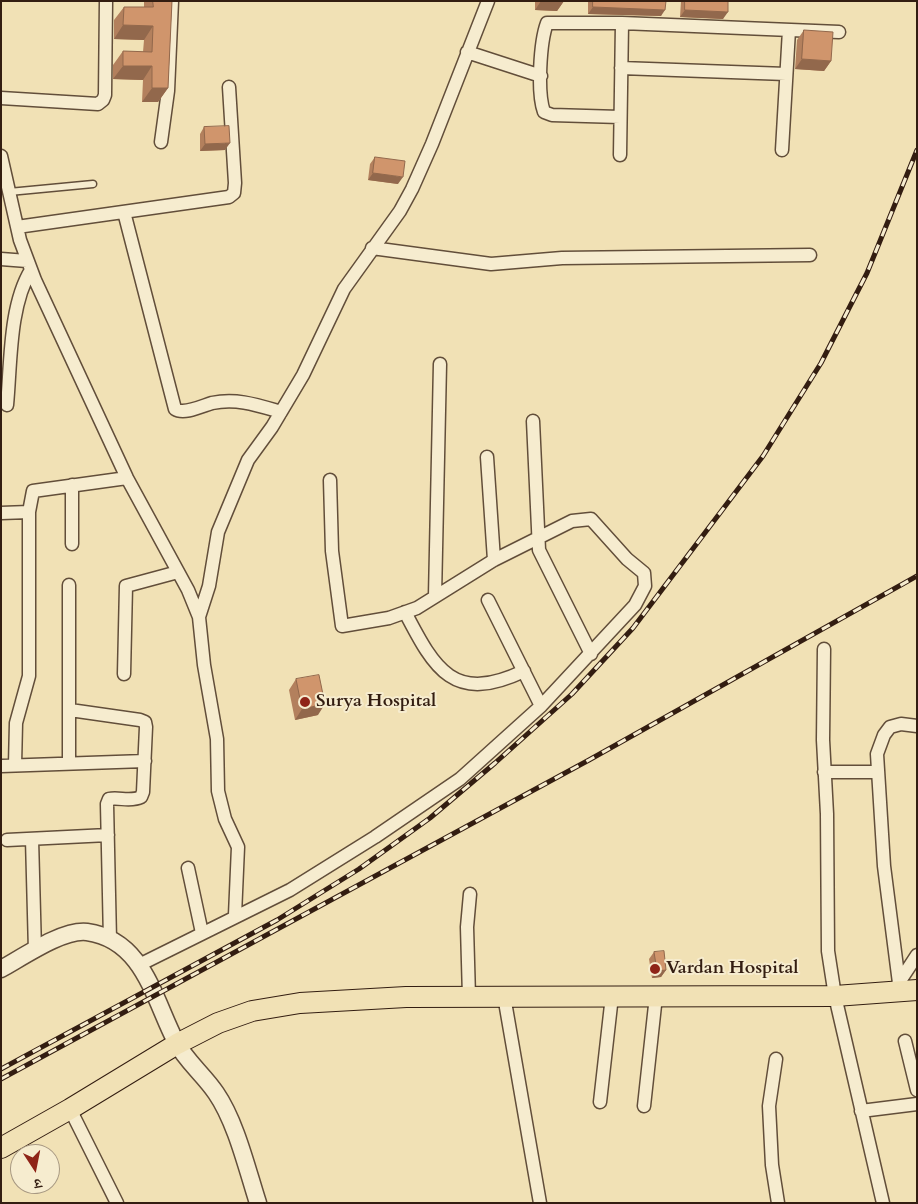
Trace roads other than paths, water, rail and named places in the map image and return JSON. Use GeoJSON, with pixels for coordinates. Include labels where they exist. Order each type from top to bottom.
{"type":"FeatureCollection","features":[{"type":"Feature","properties":{"kind":"main road"},"geometry":{"type":"LineString","coordinates":[[1,1148],[70,1109],[176,1044],[218,1023],[252,1011],[290,1005],[406,997],[835,996],[903,988]]}},
{"type":"Feature","properties":{"kind":"street"},"geometry":{"type":"LineString","coordinates":[[1,98],[98,104],[104,100],[106,95],[106,1]]}},
{"type":"Feature","properties":{"kind":"street"},"geometry":{"type":"LineString","coordinates":[[160,142],[168,91],[172,1]]}},
{"type":"Feature","properties":{"kind":"street"},"geometry":{"type":"LineString","coordinates":[[235,915],[238,847],[225,819],[218,792],[217,738],[204,665],[200,617],[209,586],[218,532],[248,460],[281,412],[322,339],[344,288],[400,210],[412,189],[432,144],[488,1]]}},
{"type":"Feature","properties":{"kind":"street"},"geometry":{"type":"LineString","coordinates":[[620,117],[552,115],[544,112],[541,76],[544,31],[547,23],[622,23],[839,32]]}},
{"type":"Feature","properties":{"kind":"street"},"geometry":{"type":"LineString","coordinates":[[620,155],[622,23]]}},
{"type":"Feature","properties":{"kind":"street"},"geometry":{"type":"LineString","coordinates":[[782,150],[789,30]]}},
{"type":"Feature","properties":{"kind":"street"},"geometry":{"type":"LineString","coordinates":[[467,52],[541,76]]}},
{"type":"Feature","properties":{"kind":"street"},"geometry":{"type":"LineString","coordinates":[[621,68],[786,74]]}},
{"type":"Feature","properties":{"kind":"street"},"geometry":{"type":"LineString","coordinates":[[17,227],[230,197],[234,193],[229,88]]}},
{"type":"Feature","properties":{"kind":"street"},"geometry":{"type":"LineString","coordinates":[[1,156],[17,227],[29,266],[127,478],[200,617]]}},
{"type":"Feature","properties":{"kind":"street"},"geometry":{"type":"LineString","coordinates":[[124,212],[175,409],[181,412],[213,403],[239,400],[281,412]]}},
{"type":"Feature","properties":{"kind":"street"},"geometry":{"type":"LineString","coordinates":[[372,248],[491,264],[562,258],[810,255]]}},
{"type":"Feature","properties":{"kind":"street"},"geometry":{"type":"LineString","coordinates":[[1,259],[29,266]]}},
{"type":"Feature","properties":{"kind":"street"},"geometry":{"type":"LineString","coordinates":[[7,405],[17,302],[29,266]]}},
{"type":"Feature","properties":{"kind":"street"},"geometry":{"type":"LineString","coordinates":[[435,596],[440,364]]}},
{"type":"Feature","properties":{"kind":"street"},"geometry":{"type":"LineString","coordinates":[[533,421],[539,550],[591,654]]}},
{"type":"Feature","properties":{"kind":"street"},"geometry":{"type":"LineString","coordinates":[[487,456],[494,560]]}},
{"type":"Feature","properties":{"kind":"street"},"geometry":{"type":"LineString","coordinates":[[15,765],[16,723],[29,676],[29,512],[33,491],[127,478]]}},
{"type":"Feature","properties":{"kind":"street"},"geometry":{"type":"LineString","coordinates":[[139,965],[235,915],[290,890],[375,837],[460,779],[541,706],[591,654],[635,605],[645,586],[644,573],[627,559],[591,519],[572,521],[538,540],[494,560],[417,608],[389,618],[342,626],[332,551],[330,480]]}},
{"type":"Feature","properties":{"kind":"street"},"geometry":{"type":"LineString","coordinates":[[72,485],[72,544]]}},
{"type":"Feature","properties":{"kind":"street"},"geometry":{"type":"LineString","coordinates":[[1,513],[29,512]]}},
{"type":"Feature","properties":{"kind":"street"},"geometry":{"type":"LineString","coordinates":[[124,674],[126,586],[178,572]]}},
{"type":"Feature","properties":{"kind":"street"},"geometry":{"type":"LineString","coordinates":[[69,584],[69,762]]}},
{"type":"Feature","properties":{"kind":"street"},"geometry":{"type":"LineString","coordinates":[[488,600],[541,706]]}},
{"type":"Feature","properties":{"kind":"street"},"geometry":{"type":"LineString","coordinates":[[405,612],[433,662],[448,676],[468,684],[486,684],[502,681],[524,670]]}},
{"type":"Feature","properties":{"kind":"street"},"geometry":{"type":"LineString","coordinates":[[824,649],[824,772],[828,951],[835,996],[883,1203]]}},
{"type":"Feature","properties":{"kind":"street"},"geometry":{"type":"LineString","coordinates":[[70,710],[145,722],[145,760],[141,797],[108,799],[110,940]]}},
{"type":"Feature","properties":{"kind":"street"},"geometry":{"type":"LineString","coordinates":[[903,988],[884,866],[877,754],[884,734],[890,728],[901,724],[917,726]]}},
{"type":"Feature","properties":{"kind":"street"},"geometry":{"type":"LineString","coordinates":[[1,766],[145,760]]}},
{"type":"Feature","properties":{"kind":"street"},"geometry":{"type":"LineString","coordinates":[[824,772],[878,772]]}},
{"type":"Feature","properties":{"kind":"street"},"geometry":{"type":"LineString","coordinates":[[7,840],[108,835]]}},
{"type":"Feature","properties":{"kind":"street"},"geometry":{"type":"LineString","coordinates":[[32,839],[35,951]]}},
{"type":"Feature","properties":{"kind":"street"},"geometry":{"type":"LineString","coordinates":[[188,868],[202,933]]}},
{"type":"Feature","properties":{"kind":"street"},"geometry":{"type":"LineString","coordinates":[[469,996],[467,927],[470,894]]}},
{"type":"Feature","properties":{"kind":"street"},"geometry":{"type":"LineString","coordinates":[[1,968],[74,932],[87,932],[110,940],[126,950],[139,965],[157,994],[176,1044],[216,1094],[239,1147],[258,1203]]}},
{"type":"Feature","properties":{"kind":"street"},"geometry":{"type":"LineString","coordinates":[[903,988],[917,955]]}},
{"type":"Feature","properties":{"kind":"street"},"geometry":{"type":"LineString","coordinates":[[504,996],[540,1203]]}},
{"type":"Feature","properties":{"kind":"street"},"geometry":{"type":"LineString","coordinates":[[600,1102],[612,996]]}},
{"type":"Feature","properties":{"kind":"street"},"geometry":{"type":"LineString","coordinates":[[644,1106],[656,996]]}},
{"type":"Feature","properties":{"kind":"street"},"geometry":{"type":"LineString","coordinates":[[905,1041],[917,1090]]}},
{"type":"Feature","properties":{"kind":"street"},"geometry":{"type":"LineString","coordinates":[[776,1059],[769,1106],[772,1165],[778,1203]]}},
{"type":"Feature","properties":{"kind":"street"},"geometry":{"type":"LineString","coordinates":[[861,1110],[917,1104]]}},
{"type":"Feature","properties":{"kind":"street"},"geometry":{"type":"LineString","coordinates":[[70,1109],[117,1203]]}},
{"type":"Feature","properties":{"kind":"lane"},"geometry":{"type":"LineString","coordinates":[[9,192],[93,184]]}},
{"type":"Feature","properties":{"kind":"railway"},"geometry":{"type":"LineString","coordinates":[[1,1069],[277,920],[359,869],[430,818],[572,694],[633,628],[763,456],[821,363],[867,273],[917,150]]}},
{"type":"Feature","properties":{"kind":"railway"},"geometry":{"type":"LineString","coordinates":[[1,1079],[589,760],[917,576]]}},
{"type":"Feature","properties":{"kind":"place","name":"Surya Hospital"},"geometry":{"type":"Point","coordinates":[305,702]}},
{"type":"Feature","properties":{"kind":"place","name":"Vardan Hospital"},"geometry":{"type":"Point","coordinates":[655,969]}}]}
